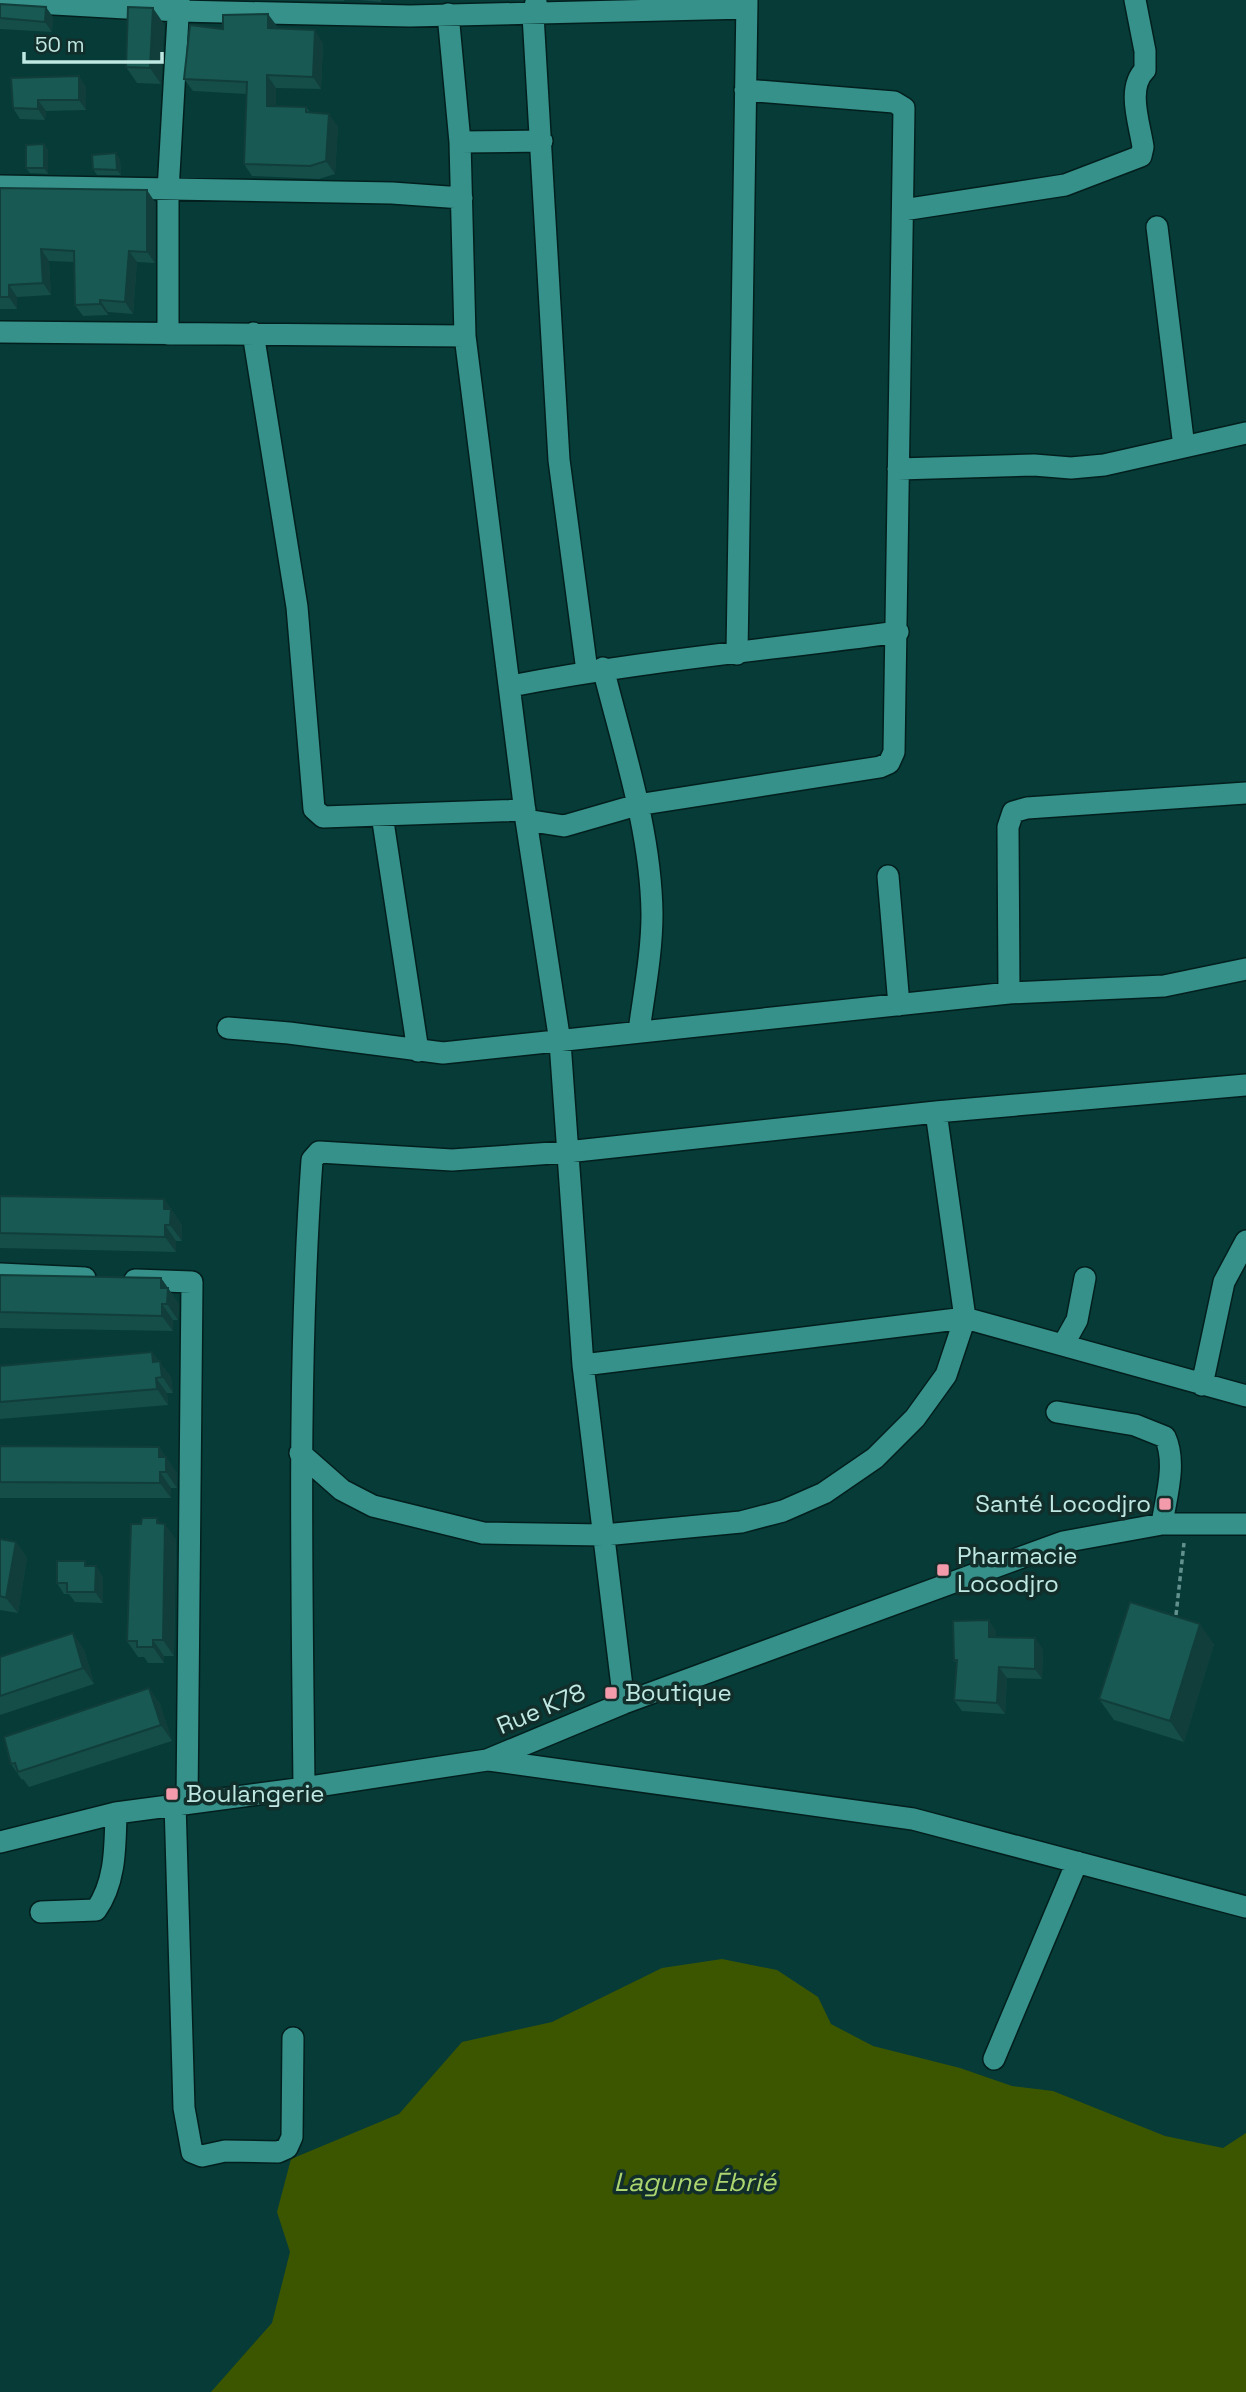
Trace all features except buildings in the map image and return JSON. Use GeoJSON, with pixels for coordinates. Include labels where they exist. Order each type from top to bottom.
{"type":"FeatureCollection","features":[{"type":"Feature","properties":{"kind":"street"},"geometry":{"type":"LineString","coordinates":[[903,210],[1065,184],[1141,156],[1143,148],[1134,89],[1138,76],[1145,70],[1145,51],[1135,0]]}},
{"type":"Feature","properties":{"kind":"street"},"geometry":{"type":"LineString","coordinates":[[0,1],[410,8],[448,14],[535,7],[747,4],[737,654]]}},
{"type":"Feature","properties":{"kind":"street"},"geometry":{"type":"LineString","coordinates":[[168,334],[168,191],[179,6]]}},
{"type":"Feature","properties":{"kind":"street"},"geometry":{"type":"LineString","coordinates":[[535,7],[559,460],[595,670],[637,805],[652,915],[639,1031]]}},
{"type":"Feature","properties":{"kind":"street"},"geometry":{"type":"LineString","coordinates":[[448,14],[460,142],[465,336],[512,686],[526,815],[560,1042],[583,1365],[624,1703]]}},
{"type":"Feature","properties":{"kind":"street"},"geometry":{"type":"LineString","coordinates":[[253,333],[297,607],[314,809],[323,817],[526,815],[564,826],[637,805],[880,767],[889,763],[896,740],[898,469],[906,129],[904,108],[900,104],[745,90]]}},
{"type":"Feature","properties":{"kind":"street"},"geometry":{"type":"LineString","coordinates":[[460,142],[542,141]]}},
{"type":"Feature","properties":{"kind":"street"},"geometry":{"type":"LineString","coordinates":[[0,186],[392,193],[462,198]]}},
{"type":"Feature","properties":{"kind":"street"},"geometry":{"type":"LineString","coordinates":[[1157,227],[1184,447]]}},
{"type":"Feature","properties":{"kind":"street"},"geometry":{"type":"LineString","coordinates":[[0,332],[465,336]]}},
{"type":"Feature","properties":{"kind":"street"},"geometry":{"type":"LineString","coordinates":[[898,469],[1034,464],[1071,468],[1104,465],[1246,433]]}},
{"type":"Feature","properties":{"kind":"street"},"geometry":{"type":"LineString","coordinates":[[512,686],[595,670],[898,632]]}},
{"type":"Feature","properties":{"kind":"street"},"geometry":{"type":"LineString","coordinates":[[1009,993],[1008,827],[1013,812],[1027,808],[1246,793]]}},
{"type":"Feature","properties":{"kind":"street"},"geometry":{"type":"LineString","coordinates":[[382,816],[418,1051]]}},
{"type":"Feature","properties":{"kind":"street"},"geometry":{"type":"LineString","coordinates":[[888,876],[899,1005]]}},
{"type":"Feature","properties":{"kind":"street"},"geometry":{"type":"LineString","coordinates":[[228,1028],[289,1032],[443,1054],[1009,993],[1164,986],[1246,969]]}},
{"type":"Feature","properties":{"kind":"street"},"geometry":{"type":"LineString","coordinates":[[304,1788],[300,1453],[303,1277],[314,1156],[325,1152],[452,1160],[567,1152],[936,1112],[1246,1085]]}},
{"type":"Feature","properties":{"kind":"street"},"geometry":{"type":"LineString","coordinates":[[300,1453],[342,1490],[386,1510],[483,1533],[604,1535],[741,1521],[783,1511],[824,1493],[875,1458],[915,1418],[946,1375],[965,1318],[936,1112]]}},
{"type":"Feature","properties":{"kind":"street"},"geometry":{"type":"LineString","coordinates":[[1202,1385],[1224,1282],[1246,1241]]}},
{"type":"Feature","properties":{"kind":"street"},"geometry":{"type":"LineString","coordinates":[[0,1274],[192,1282],[181,1802],[184,2108],[192,2152],[202,2156],[225,2151],[278,2152],[287,2147],[292,2137],[293,2038]]}},
{"type":"Feature","properties":{"kind":"street"},"geometry":{"type":"LineString","coordinates":[[1063,1345],[1077,1320],[1086,1278]]}},
{"type":"Feature","properties":{"kind":"street"},"geometry":{"type":"LineString","coordinates":[[583,1365],[965,1318],[1246,1396]]}},
{"type":"Feature","properties":{"kind":"street"},"geometry":{"type":"LineString","coordinates":[[1057,1412],[1135,1425],[1165,1437],[1170,1448],[1170,1472],[1163,1524]]}},
{"type":"Feature","properties":{"kind":"street","name":"Rue K78"},"geometry":{"type":"LineString","coordinates":[[0,1842],[117,1812],[304,1788],[487,1760],[624,1703],[1063,1542],[1163,1524],[1246,1524]]}},
{"type":"Feature","properties":{"kind":"street"},"geometry":{"type":"LineString","coordinates":[[487,1760],[913,1819],[1246,1907]]}},
{"type":"Feature","properties":{"kind":"street"},"geometry":{"type":"LineString","coordinates":[[41,1912],[96,1910],[105,1897],[114,1862],[117,1812]]}},
{"type":"Feature","properties":{"kind":"street"},"geometry":{"type":"LineString","coordinates":[[994,2059],[1077,1862]]}},
{"type":"Feature","properties":{"kind":"path"},"geometry":{"type":"LineString","coordinates":[[1176,1615],[1186,1523]]}},
{"type":"Feature","properties":{"kind":"water","name":"Lagune Ébrié"},"geometry":{"type":"Polygon","coordinates":[[[722,1959],[777,1970],[818,1997],[831,2024],[873,2046],[960,2068],[1012,2086],[1053,2091],[1165,2136],[1223,2148],[1246,2133],[1246,2392],[211,2392],[272,2323],[290,2252],[277,2212],[291,2159],[399,2114],[462,2042],[552,2022],[662,1968],[722,1959]]]}},
{"type":"Feature","properties":{"kind":"place","name":"Santé Locodjro"},"geometry":{"type":"Point","coordinates":[1165,1504]}},
{"type":"Feature","properties":{"kind":"place","name":"Pharmacie Locodjro"},"geometry":{"type":"Point","coordinates":[943,1570]}},
{"type":"Feature","properties":{"kind":"place","name":"Boutique"},"geometry":{"type":"Point","coordinates":[611,1693]}},
{"type":"Feature","properties":{"kind":"place","name":"Boulangerie"},"geometry":{"type":"Point","coordinates":[172,1794]}}]}
